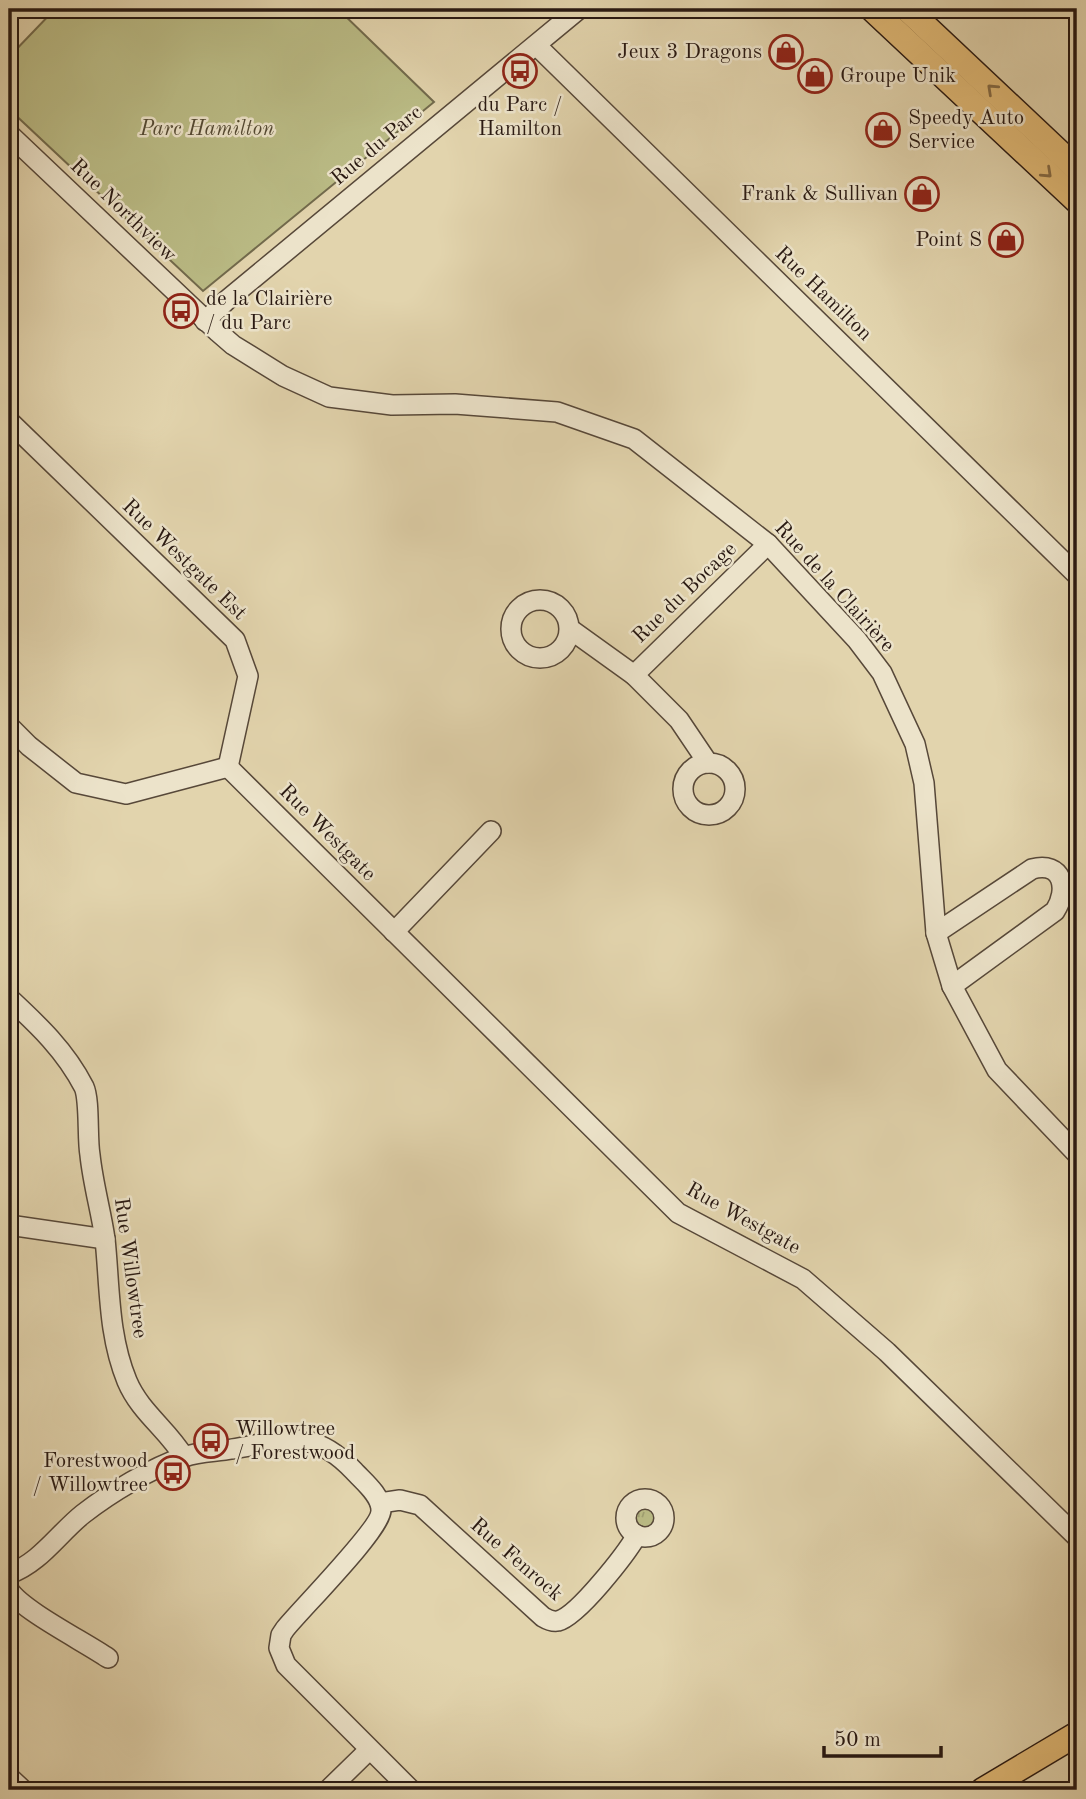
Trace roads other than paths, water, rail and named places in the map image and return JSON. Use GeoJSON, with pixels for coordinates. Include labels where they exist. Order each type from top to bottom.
{"type":"FeatureCollection","features":[{"type":"Feature","properties":{"kind":"main road"},"geometry":{"type":"LineString","coordinates":[[872,9],[1077,201]]}},
{"type":"Feature","properties":{"kind":"main road"},"geometry":{"type":"LineString","coordinates":[[907,9],[1077,169]]}},
{"type":"Feature","properties":{"kind":"main road"},"geometry":{"type":"LineString","coordinates":[[984,1790],[1077,1734]]}},
{"type":"Feature","properties":{"kind":"street","name":"Rue du Parc"},"geometry":{"type":"LineString","coordinates":[[205,321],[475,93],[537,46],[579,9]]}},
{"type":"Feature","properties":{"kind":"street","name":"Rue Hamilton"},"geometry":{"type":"LineString","coordinates":[[537,46],[1077,575]]}},
{"type":"Feature","properties":{"kind":"street","name":"Rue Northview"},"geometry":{"type":"LineString","coordinates":[[9,134],[205,321]]}},
{"type":"Feature","properties":{"kind":"street","name":"Rue de la Clairière"},"geometry":{"type":"LineString","coordinates":[[205,321],[233,345],[283,376],[329,397],[392,405],[455,404],[557,412],[634,439],[768,544],[857,640],[882,673],[915,744],[924,783],[936,933],[951,986],[997,1070],[1074,1144]]}},
{"type":"Feature","properties":{"kind":"street","name":"Rue Westgate Est"},"geometry":{"type":"LineString","coordinates":[[9,421],[235,640],[248,676],[228,767]]}},
{"type":"Feature","properties":{"kind":"street","name":"Rue du Bocage"},"geometry":{"type":"LineString","coordinates":[[634,675],[768,544]]}},
{"type":"Feature","properties":{"kind":"street","name":"Rue du Bocage"},"geometry":{"type":"LineString","coordinates":[[570,629],[634,675],[679,719],[708,764]]}},
{"type":"Feature","properties":{"kind":"street"},"geometry":{"type":"LineString","coordinates":[[9,726],[29,746],[76,783],[125,794],[228,767]]}},
{"type":"Feature","properties":{"kind":"street","name":"Rue Westgate"},"geometry":{"type":"LineString","coordinates":[[228,767],[678,1213],[803,1279],[887,1352],[1077,1537]]}},
{"type":"Feature","properties":{"kind":"street"},"geometry":{"type":"LineString","coordinates":[[394,932],[491,831]]}},
{"type":"Feature","properties":{"kind":"street"},"geometry":{"type":"LineString","coordinates":[[936,933],[1032,869],[1043,866],[1055,872],[1062,883],[1063,898],[1055,911],[951,986]]}},
{"type":"Feature","properties":{"kind":"street","name":"Rue Willowtree"},"geometry":{"type":"LineString","coordinates":[[9,998],[52,1038],[85,1089],[90,1155],[105,1239],[108,1303],[126,1380],[145,1412],[175,1443],[184,1457]]}},
{"type":"Feature","properties":{"kind":"street"},"geometry":{"type":"LineString","coordinates":[[9,1225],[105,1239]]}},
{"type":"Feature","properties":{"kind":"street"},"geometry":{"type":"LineString","coordinates":[[9,1574],[36,1559],[82,1515],[107,1497],[184,1457],[283,1439],[310,1442],[327,1449],[350,1467],[380,1503],[380,1518],[285,1629],[279,1648],[286,1665],[296,1678],[411,1790]]}},
{"type":"Feature","properties":{"kind":"street","name":"Rue Fenrock"},"geometry":{"type":"LineString","coordinates":[[380,1503],[400,1500],[420,1505],[543,1617],[551,1621],[561,1620],[573,1612],[615,1566],[637,1535]]}},
{"type":"Feature","properties":{"kind":"street"},"geometry":{"type":"LineString","coordinates":[[9,1590],[29,1608],[108,1658]]}},
{"type":"Feature","properties":{"kind":"street"},"geometry":{"type":"LineString","coordinates":[[328,1790],[369,1749]]}},
{"type":"Feature","properties":{"kind":"street"},"geometry":{"type":"LineString","coordinates":[[9,1777],[23,1790]]}},
{"type":"Feature","properties":{"kind":"place","name":"Jeux 3 Dragons"},"geometry":{"type":"Point","coordinates":[786,52]}},
{"type":"Feature","properties":{"kind":"place","name":"du Parc / Hamilton"},"geometry":{"type":"Point","coordinates":[520,71]}},
{"type":"Feature","properties":{"kind":"place","name":"Groupe Unik"},"geometry":{"type":"Point","coordinates":[815,76]}},
{"type":"Feature","properties":{"kind":"place","name":"Speedy Auto Service"},"geometry":{"type":"Point","coordinates":[883,130]}},
{"type":"Feature","properties":{"kind":"place","name":"Frank & Sullivan"},"geometry":{"type":"Point","coordinates":[922,194]}},
{"type":"Feature","properties":{"kind":"place","name":"Point S"},"geometry":{"type":"Point","coordinates":[1006,240]}},
{"type":"Feature","properties":{"kind":"place","name":"de la Clairière / du Parc"},"geometry":{"type":"Point","coordinates":[181,311]}},
{"type":"Feature","properties":{"kind":"place","name":"Willowtree / Forestwood"},"geometry":{"type":"Point","coordinates":[211,1441]}},
{"type":"Feature","properties":{"kind":"place","name":"Forestwood / Willowtree"},"geometry":{"type":"Point","coordinates":[173,1473]}},
{"type":"Feature","properties":{"kind":"park label","name":"Parc Hamilton"},"geometry":{"type":"Point","coordinates":[207,129]}}]}
